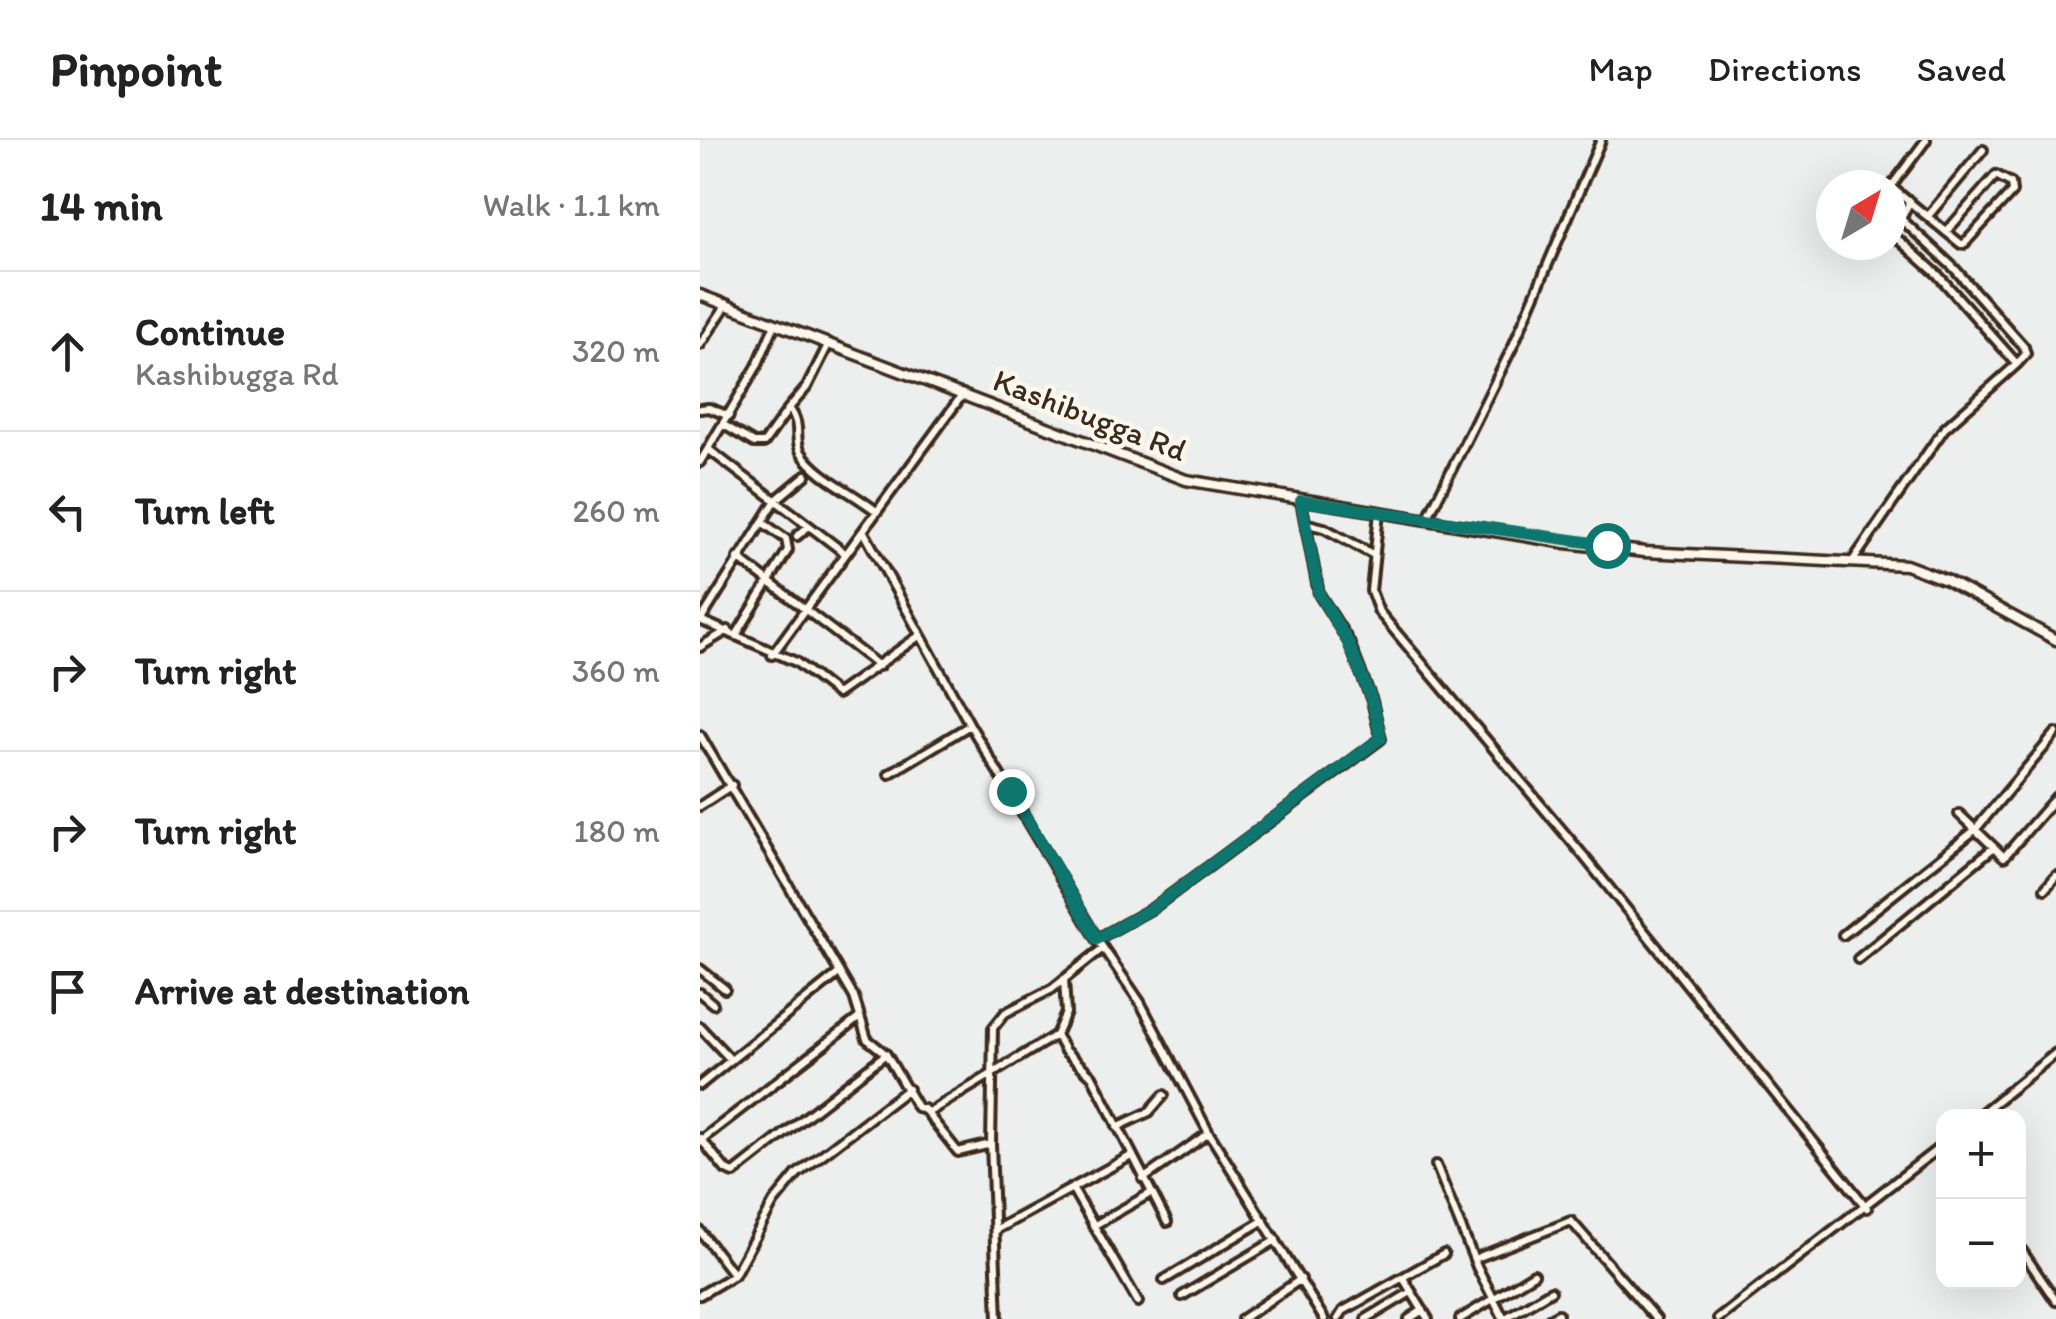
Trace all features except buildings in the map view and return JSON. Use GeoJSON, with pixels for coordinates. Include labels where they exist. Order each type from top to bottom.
{"type":"FeatureCollection","features":[{"type":"Feature","properties":{"kind":"main road","name":"Kashibugga Rd"},"geometry":{"type":"LineString","coordinates":[[700,295],[1186,480],[1645,552],[1852,562],[1926,570],[2056,640]]}},
{"type":"Feature","properties":{"kind":"street"},"geometry":{"type":"LineString","coordinates":[[1428,519],[1513,346],[1601,140]]}},
{"type":"Feature","properties":{"kind":"street"},"geometry":{"type":"LineString","coordinates":[[1904,170],[1926,140]]}},
{"type":"Feature","properties":{"kind":"street"},"geometry":{"type":"LineString","coordinates":[[1928,216],[1983,150]]}},
{"type":"Feature","properties":{"kind":"street"},"geometry":{"type":"LineString","coordinates":[[1906,199],[1946,232],[1964,244],[2012,192],[2012,183],[1996,175],[1946,232]]}},
{"type":"Feature","properties":{"kind":"street"},"geometry":{"type":"LineString","coordinates":[[1852,562],[1944,429],[2026,354],[2024,346],[1954,268],[1901,219],[1910,202]]}},
{"type":"Feature","properties":{"kind":"street"},"geometry":{"type":"LineString","coordinates":[[1906,247],[1936,274],[2016,364]]}},
{"type":"Feature","properties":{"kind":"street"},"geometry":{"type":"LineString","coordinates":[[700,344],[727,304]]}},
{"type":"Feature","properties":{"kind":"street"},"geometry":{"type":"LineString","coordinates":[[700,462],[729,416],[775,324]]}},
{"type":"Feature","properties":{"kind":"street"},"geometry":{"type":"LineString","coordinates":[[724,424],[754,443],[764,443],[807,387],[829,343]]}},
{"type":"Feature","properties":{"kind":"street"},"geometry":{"type":"LineString","coordinates":[[772,655],[964,393]]}},
{"type":"Feature","properties":{"kind":"street"},"geometry":{"type":"LineString","coordinates":[[700,410],[709,408],[729,416]]}},
{"type":"Feature","properties":{"kind":"street"},"geometry":{"type":"LineString","coordinates":[[789,408],[799,422],[804,455],[876,511]]}},
{"type":"Feature","properties":{"kind":"street"},"geometry":{"type":"LineString","coordinates":[[708,448],[846,554]]}},
{"type":"Feature","properties":{"kind":"street"},"geometry":{"type":"LineString","coordinates":[[806,474],[776,500],[700,620],[737,634],[772,655],[796,662],[837,694],[920,636]]}},
{"type":"Feature","properties":{"kind":"street"},"geometry":{"type":"LineString","coordinates":[[1097,939],[1153,908],[1381,738],[1372,701],[1348,642],[1319,594],[1301,501]]}},
{"type":"Feature","properties":{"kind":"street"},"geometry":{"type":"LineString","coordinates":[[1378,512],[1371,592],[1378,612],[1582,854],[1867,1208]]}},
{"type":"Feature","properties":{"kind":"street"},"geometry":{"type":"LineString","coordinates":[[737,634],[790,545],[762,522]]}},
{"type":"Feature","properties":{"kind":"street"},"geometry":{"type":"LineString","coordinates":[[1308,524],[1324,528],[1374,555]]}},
{"type":"Feature","properties":{"kind":"street"},"geometry":{"type":"LineString","coordinates":[[797,536],[809,526]]}},
{"type":"Feature","properties":{"kind":"street"},"geometry":{"type":"LineString","coordinates":[[864,532],[970,725],[1097,939],[1140,1002],[1209,1133],[1324,1319]]}},
{"type":"Feature","properties":{"kind":"street"},"geometry":{"type":"LineString","coordinates":[[738,558],[879,666]]}},
{"type":"Feature","properties":{"kind":"street"},"geometry":{"type":"LineString","coordinates":[[700,647],[728,630]]}},
{"type":"Feature","properties":{"kind":"street"},"geometry":{"type":"LineString","coordinates":[[888,774],[970,725]]}},
{"type":"Feature","properties":{"kind":"street"},"geometry":{"type":"LineString","coordinates":[[1843,936],[1975,830],[2056,734]]}},
{"type":"Feature","properties":{"kind":"street"},"geometry":{"type":"LineString","coordinates":[[700,735],[839,973],[866,1039],[886,1054],[917,1106],[928,1112],[1056,1035],[1066,1013],[1064,979]]}},
{"type":"Feature","properties":{"kind":"street"},"geometry":{"type":"LineString","coordinates":[[700,806],[732,786]]}},
{"type":"Feature","properties":{"kind":"street"},"geometry":{"type":"LineString","coordinates":[[1959,814],[1993,848],[2008,856],[2056,797]]}},
{"type":"Feature","properties":{"kind":"street"},"geometry":{"type":"LineString","coordinates":[[1858,959],[1993,848]]}},
{"type":"Feature","properties":{"kind":"street"},"geometry":{"type":"LineString","coordinates":[[2045,890],[2056,876]]}},
{"type":"Feature","properties":{"kind":"street"},"geometry":{"type":"LineString","coordinates":[[998,1319],[991,1144],[996,1020],[1064,979],[1104,948]]}},
{"type":"Feature","properties":{"kind":"street"},"geometry":{"type":"LineString","coordinates":[[700,968],[725,989]]}},
{"type":"Feature","properties":{"kind":"street"},"geometry":{"type":"LineString","coordinates":[[700,1086],[839,973]]}},
{"type":"Feature","properties":{"kind":"street"},"geometry":{"type":"LineString","coordinates":[[700,993],[713,1004]]}},
{"type":"Feature","properties":{"kind":"street"},"geometry":{"type":"LineString","coordinates":[[860,1017],[701,1139],[726,1170],[734,1173],[886,1054]]}},
{"type":"Feature","properties":{"kind":"street"},"geometry":{"type":"LineString","coordinates":[[700,1027],[731,1060]]}},
{"type":"Feature","properties":{"kind":"street"},"geometry":{"type":"LineString","coordinates":[[1056,1035],[1074,1061],[1092,1076],[1167,1222]]}},
{"type":"Feature","properties":{"kind":"street"},"geometry":{"type":"LineString","coordinates":[[1987,1109],[2056,1053]]}},
{"type":"Feature","properties":{"kind":"street"},"geometry":{"type":"LineString","coordinates":[[700,1068],[708,1078]]}},
{"type":"Feature","properties":{"kind":"street"},"geometry":{"type":"LineString","coordinates":[[700,1295],[734,1275],[774,1202],[798,1174],[908,1089]]}},
{"type":"Feature","properties":{"kind":"street"},"geometry":{"type":"LineString","coordinates":[[1116,1127],[1149,1112],[1164,1095]]}},
{"type":"Feature","properties":{"kind":"street"},"geometry":{"type":"LineString","coordinates":[[923,1108],[958,1152],[991,1144]]}},
{"type":"Feature","properties":{"kind":"street"},"geometry":{"type":"LineString","coordinates":[[1143,1179],[1209,1133]]}},
{"type":"Feature","properties":{"kind":"street"},"geometry":{"type":"LineString","coordinates":[[1718,1319],[1867,1208],[1936,1151]]}},
{"type":"Feature","properties":{"kind":"street"},"geometry":{"type":"LineString","coordinates":[[996,1230],[1131,1156]]}},
{"type":"Feature","properties":{"kind":"street"},"geometry":{"type":"LineString","coordinates":[[1436,1165],[1492,1301],[1504,1319],[1550,1291]]}},
{"type":"Feature","properties":{"kind":"street"},"geometry":{"type":"LineString","coordinates":[[1072,1188],[1138,1302]]}},
{"type":"Feature","properties":{"kind":"street"},"geometry":{"type":"LineString","coordinates":[[1092,1226],[1151,1194]]}},
{"type":"Feature","properties":{"kind":"street"},"geometry":{"type":"LineString","coordinates":[[1164,1280],[1264,1220]]}},
{"type":"Feature","properties":{"kind":"street"},"geometry":{"type":"LineString","coordinates":[[1474,1260],[1570,1220],[1656,1319]]}},
{"type":"Feature","properties":{"kind":"street"},"geometry":{"type":"LineString","coordinates":[[700,1231],[734,1275]]}},
{"type":"Feature","properties":{"kind":"street"},"geometry":{"type":"LineString","coordinates":[[1182,1296],[1276,1240]]}},
{"type":"Feature","properties":{"kind":"street"},"geometry":{"type":"LineString","coordinates":[[1338,1319],[1343,1310],[1444,1254]]}},
{"type":"Feature","properties":{"kind":"street"},"geometry":{"type":"LineString","coordinates":[[2026,1257],[2056,1301]]}},
{"type":"Feature","properties":{"kind":"street"},"geometry":{"type":"LineString","coordinates":[[1460,1319],[1534,1274]]}},
{"type":"Feature","properties":{"kind":"street"},"geometry":{"type":"LineString","coordinates":[[1403,1278],[1428,1319]]}},
{"type":"Feature","properties":{"kind":"street"},"geometry":{"type":"LineString","coordinates":[[1242,1319],[1301,1279]]}},
{"type":"Feature","properties":{"kind":"street"},"geometry":{"type":"LineString","coordinates":[[1366,1319],[1412,1292]]}},
{"type":"Feature","properties":{"kind":"street"},"geometry":{"type":"LineString","coordinates":[[1409,1319],[1423,1310]]}},
{"type":"Feature","properties":{"kind":"route"},"geometry":{"type":"LineString","coordinates":[[1011,791],[1097,939],[1153,908],[1381,738],[1372,701],[1348,642],[1319,594],[1301,501],[1607,545]]}}]}
